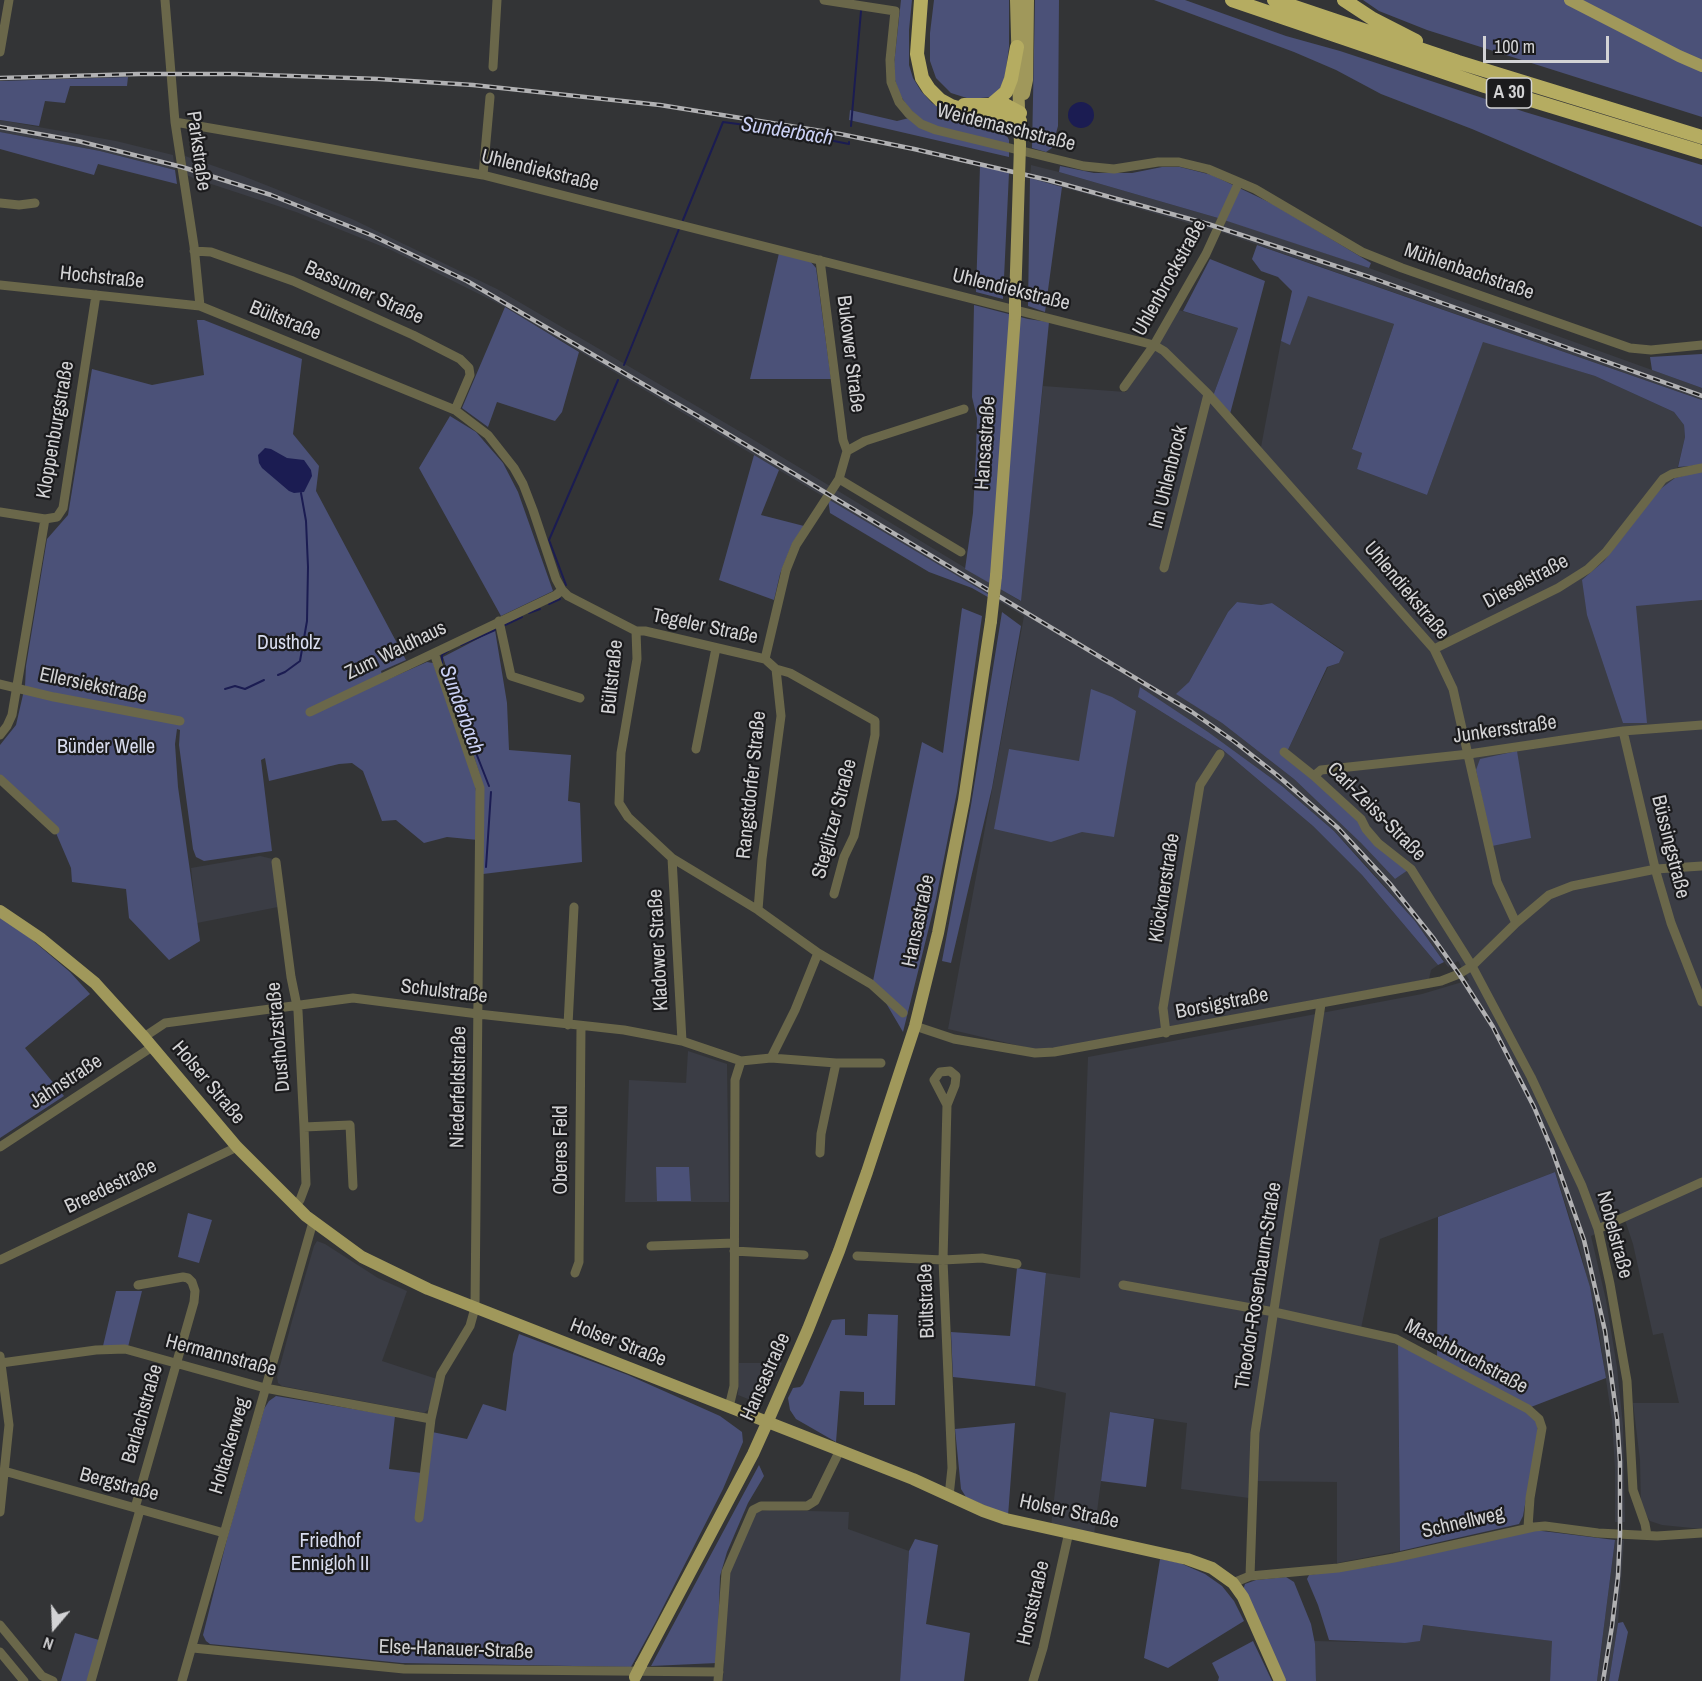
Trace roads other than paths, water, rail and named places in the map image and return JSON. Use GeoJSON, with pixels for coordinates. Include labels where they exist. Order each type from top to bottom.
{"type":"FeatureCollection","features":[{"type":"Feature","properties":{"kind":"highway"},"geometry":{"type":"LineString","coordinates":[[921,0],[917,54],[919,68],[929,89],[940,100],[951,106],[978,114],[1020,117]]}},
{"type":"Feature","properties":{"kind":"highway"},"geometry":{"type":"LineString","coordinates":[[926,0],[923,63],[934,87],[945,97],[959,104],[1005,105],[1020,117]]}},
{"type":"Feature","properties":{"kind":"highway","name":"A 30"},"geometry":{"type":"LineString","coordinates":[[1232,0],[1485,86],[1702,152]]}},
{"type":"Feature","properties":{"kind":"highway","name":"A 30"},"geometry":{"type":"LineString","coordinates":[[1274,0],[1458,62],[1702,137]]}},
{"type":"Feature","properties":{"kind":"highway"},"geometry":{"type":"LineString","coordinates":[[1344,0],[1372,19],[1458,62]]}},
{"type":"Feature","properties":{"kind":"highway"},"geometry":{"type":"LineString","coordinates":[[992,104],[1006,92],[1017,47]]}},
{"type":"Feature","properties":{"kind":"main road","name":"Hansastraße"},"geometry":{"type":"LineString","coordinates":[[636,1674],[753,1454],[808,1329],[839,1251],[915,1026],[938,933],[964,800],[996,576],[1015,309],[1020,145],[1016,0]]}},
{"type":"Feature","properties":{"kind":"main road","name":"Hansastraße"},"geometry":{"type":"LineString","coordinates":[[1020,117],[1027,80],[1028,0]]}},
{"type":"Feature","properties":{"kind":"main road"},"geometry":{"type":"LineString","coordinates":[[1570,0],[1702,66]]}},
{"type":"Feature","properties":{"kind":"main road","name":"Holser Straße"},"geometry":{"type":"LineString","coordinates":[[0,911],[40,938],[95,983],[144,1036],[237,1147],[294,1206],[362,1257],[475,1308],[913,1479],[1006,1519],[1187,1559],[1212,1568],[1233,1582]]}},
{"type":"Feature","properties":{"kind":"main road"},"geometry":{"type":"LineString","coordinates":[[1233,1582],[1280,1681]]}},
{"type":"Feature","properties":{"kind":"street"},"geometry":{"type":"LineString","coordinates":[[0,52],[9,0]]}},
{"type":"Feature","properties":{"kind":"street","name":"Parkstraße"},"geometry":{"type":"LineString","coordinates":[[165,0],[175,122],[200,306]]}},
{"type":"Feature","properties":{"kind":"street"},"geometry":{"type":"LineString","coordinates":[[493,67],[497,0]]}},
{"type":"Feature","properties":{"kind":"street","name":"Weidemaschstraße"},"geometry":{"type":"LineString","coordinates":[[824,0],[856,2],[895,11],[890,60],[891,82],[899,102],[921,124],[951,135],[1083,166],[1114,169],[1158,162],[1179,162],[1208,169],[1239,182]]}},
{"type":"Feature","properties":{"kind":"street"},"geometry":{"type":"LineString","coordinates":[[483,175],[490,97]]}},
{"type":"Feature","properties":{"kind":"street","name":"Uhlendiekstraße"},"geometry":{"type":"LineString","coordinates":[[175,122],[483,175],[1154,345],[1164,351],[1208,394],[1434,649],[1453,689],[1497,882],[1516,922]]}},
{"type":"Feature","properties":{"kind":"street","name":"Mühlenbachstraße"},"geometry":{"type":"LineString","coordinates":[[1239,182],[1255,189],[1362,252],[1402,268],[1630,348],[1651,350],[1702,345]]}},
{"type":"Feature","properties":{"kind":"street","name":"Uhlenbrockstraße"},"geometry":{"type":"LineString","coordinates":[[1124,387],[1154,345],[1206,254],[1239,182]]}},
{"type":"Feature","properties":{"kind":"street"},"geometry":{"type":"LineString","coordinates":[[0,203],[19,205],[35,203]]}},
{"type":"Feature","properties":{"kind":"street","name":"Bassumer Straße"},"geometry":{"type":"LineString","coordinates":[[194,251],[211,252],[293,280],[413,335],[465,363],[470,375],[455,410]]}},
{"type":"Feature","properties":{"kind":"street","name":"Bukower Straße"},"geometry":{"type":"LineString","coordinates":[[820,260],[843,440],[848,451]]}},
{"type":"Feature","properties":{"kind":"street","name":"Hochstraße"},"geometry":{"type":"LineString","coordinates":[[0,285],[200,306]]}},
{"type":"Feature","properties":{"kind":"street","name":"Kloppenburgstraße"},"geometry":{"type":"LineString","coordinates":[[0,735],[12,715],[45,519],[57,517],[63,508],[96,295]]}},
{"type":"Feature","properties":{"kind":"street","name":"Bültstraße"},"geometry":{"type":"LineString","coordinates":[[200,306],[455,410],[488,435],[524,484],[555,579],[562,590],[568,596],[636,631],[637,659],[621,753],[619,803],[628,817],[672,858],[758,910],[818,953],[871,984],[903,1013]]}},
{"type":"Feature","properties":{"kind":"street","name":"Im Uhlenbrock"},"geometry":{"type":"LineString","coordinates":[[1164,568],[1208,394]]}},
{"type":"Feature","properties":{"kind":"street"},"geometry":{"type":"LineString","coordinates":[[776,669],[765,659],[786,570],[796,545],[838,479],[848,451],[865,441],[964,409]]}},
{"type":"Feature","properties":{"kind":"street","name":"Dieselstraße"},"geometry":{"type":"LineString","coordinates":[[1434,649],[1558,588],[1588,569],[1606,552],[1663,479],[1672,474],[1702,468]]}},
{"type":"Feature","properties":{"kind":"street"},"geometry":{"type":"LineString","coordinates":[[838,479],[961,552]]}},
{"type":"Feature","properties":{"kind":"street"},"geometry":{"type":"LineString","coordinates":[[0,512],[45,519]]}},
{"type":"Feature","properties":{"kind":"street","name":"Zum Waldhaus"},"geometry":{"type":"LineString","coordinates":[[310,712],[556,595],[562,590]]}},
{"type":"Feature","properties":{"kind":"street"},"geometry":{"type":"LineString","coordinates":[[499,621],[511,676],[580,698]]}},
{"type":"Feature","properties":{"kind":"street","name":"Tegeler Straße"},"geometry":{"type":"LineString","coordinates":[[636,631],[645,631],[765,659]]}},
{"type":"Feature","properties":{"kind":"street"},"geometry":{"type":"LineString","coordinates":[[696,750],[716,648]]}},
{"type":"Feature","properties":{"kind":"street","name":"Niederfeldstraße"},"geometry":{"type":"LineString","coordinates":[[419,1518],[431,1419],[441,1374],[470,1326],[475,1308],[480,788],[434,653]]}},
{"type":"Feature","properties":{"kind":"street","name":"Steglitzer Straße"},"geometry":{"type":"LineString","coordinates":[[776,669],[790,673],[875,721],[875,735],[854,836],[844,857],[834,894]]}},
{"type":"Feature","properties":{"kind":"street","name":"Rangstdorfer Straße"},"geometry":{"type":"LineString","coordinates":[[758,910],[762,859],[781,716],[776,669]]}},
{"type":"Feature","properties":{"kind":"street","name":"Ellersiekstraße"},"geometry":{"type":"LineString","coordinates":[[0,684],[180,721]]}},
{"type":"Feature","properties":{"kind":"street","name":"Junkersstraße"},"geometry":{"type":"LineString","coordinates":[[1314,776],[1321,770],[1469,754],[1623,731],[1702,725]]}},
{"type":"Feature","properties":{"kind":"street","name":"Büssingstraße"},"geometry":{"type":"LineString","coordinates":[[1623,731],[1671,923],[1702,1002]]}},
{"type":"Feature","properties":{"kind":"street","name":"Carl-Zeiss-Straße"},"geometry":{"type":"LineString","coordinates":[[1284,752],[1361,819],[1378,843],[1411,869],[1472,966]]}},
{"type":"Feature","properties":{"kind":"street","name":"Klöcknerstraße"},"geometry":{"type":"LineString","coordinates":[[1166,1033],[1163,1008],[1200,785],[1220,754]]}},
{"type":"Feature","properties":{"kind":"street"},"geometry":{"type":"LineString","coordinates":[[0,779],[55,830]]}},
{"type":"Feature","properties":{"kind":"street","name":"Kladower Straße"},"geometry":{"type":"LineString","coordinates":[[672,858],[682,1041]]}},
{"type":"Feature","properties":{"kind":"street","name":"Dustholzstraße"},"geometry":{"type":"LineString","coordinates":[[276,862],[291,977],[297,1005],[304,1127],[306,1184],[300,1200],[294,1206]]}},
{"type":"Feature","properties":{"kind":"street","name":"Borsigstraße"},"geometry":{"type":"LineString","coordinates":[[915,1026],[954,1039],[1035,1053],[1054,1052],[1441,981],[1472,966],[1516,922],[1549,895],[1572,886],[1656,870],[1702,866]]}},
{"type":"Feature","properties":{"kind":"street"},"geometry":{"type":"LineString","coordinates":[[568,1025],[574,907]]}},
{"type":"Feature","properties":{"kind":"street"},"geometry":{"type":"LineString","coordinates":[[771,1058],[795,1010],[818,953]]}},
{"type":"Feature","properties":{"kind":"street","name":"Nobelstraße"},"geometry":{"type":"LineString","coordinates":[[1472,966],[1531,1077],[1582,1186],[1598,1229],[1627,1382],[1633,1490],[1647,1535]]}},
{"type":"Feature","properties":{"kind":"street","name":"Schulstraße"},"geometry":{"type":"LineString","coordinates":[[144,1036],[165,1023],[352,998],[624,1030],[682,1041],[741,1061],[771,1058],[836,1063],[881,1063]]}},
{"type":"Feature","properties":{"kind":"street","name":"Theodor-Rosenbaum-Straße"},"geometry":{"type":"LineString","coordinates":[[1250,1575],[1253,1445],[1322,1004]]}},
{"type":"Feature","properties":{"kind":"street","name":"Oberes Feld"},"geometry":{"type":"LineString","coordinates":[[575,1273],[579,1262],[581,1026]]}},
{"type":"Feature","properties":{"kind":"street","name":"Jahnstraße"},"geometry":{"type":"LineString","coordinates":[[0,1148],[152,1047]]}},
{"type":"Feature","properties":{"kind":"street"},"geometry":{"type":"LineString","coordinates":[[729,1407],[734,1386],[735,1080],[741,1061]]}},
{"type":"Feature","properties":{"kind":"street"},"geometry":{"type":"LineString","coordinates":[[820,1153],[821,1134],[836,1063]]}},
{"type":"Feature","properties":{"kind":"street","name":"Bültstraße"},"geometry":{"type":"LineString","coordinates":[[947,1105],[943,1260],[952,1468],[949,1496]]}},
{"type":"Feature","properties":{"kind":"street"},"geometry":{"type":"LineString","coordinates":[[304,1127],[350,1125],[353,1186]]}},
{"type":"Feature","properties":{"kind":"street","name":"Breedestraße"},"geometry":{"type":"LineString","coordinates":[[0,1260],[237,1147]]}},
{"type":"Feature","properties":{"kind":"street"},"geometry":{"type":"LineString","coordinates":[[1598,1229],[1702,1182]]}},
{"type":"Feature","properties":{"kind":"street","name":"Holtackerweg"},"geometry":{"type":"LineString","coordinates":[[182,1681],[313,1222]]}},
{"type":"Feature","properties":{"kind":"street"},"geometry":{"type":"LineString","coordinates":[[651,1245],[734,1247],[804,1255]]}},
{"type":"Feature","properties":{"kind":"street"},"geometry":{"type":"LineString","coordinates":[[857,1256],[943,1260],[982,1258],[1017,1264]]}},
{"type":"Feature","properties":{"kind":"street","name":"Barlachstraße"},"geometry":{"type":"LineString","coordinates":[[91,1681],[194,1302],[194,1286],[188,1278],[138,1286]]}},
{"type":"Feature","properties":{"kind":"street","name":"Maschbruchstraße"},"geometry":{"type":"LineString","coordinates":[[1123,1285],[1274,1312],[1396,1339],[1528,1409],[1539,1419],[1542,1428],[1530,1498],[1528,1527]]}},
{"type":"Feature","properties":{"kind":"street","name":"Hermannstraße"},"geometry":{"type":"LineString","coordinates":[[1,1359],[111,1349],[142,1353],[265,1388],[431,1419]]}},
{"type":"Feature","properties":{"kind":"street"},"geometry":{"type":"LineString","coordinates":[[0,1512],[9,1425],[1,1359]]}},
{"type":"Feature","properties":{"kind":"street"},"geometry":{"type":"LineString","coordinates":[[718,1676],[726,1572],[753,1510],[761,1506],[807,1506],[815,1502],[840,1450]]}},
{"type":"Feature","properties":{"kind":"street","name":"Bergstraße"},"geometry":{"type":"LineString","coordinates":[[4,1471],[224,1533]]}},
{"type":"Feature","properties":{"kind":"street","name":"Schnellweg"},"geometry":{"type":"LineString","coordinates":[[1233,1582],[1250,1575],[1338,1568],[1394,1558],[1528,1527],[1545,1526],[1584,1532],[1668,1536],[1702,1533]]}},
{"type":"Feature","properties":{"kind":"street","name":"Horststraße"},"geometry":{"type":"LineString","coordinates":[[1033,1681],[1043,1648],[1069,1532]]}},
{"type":"Feature","properties":{"kind":"street"},"geometry":{"type":"LineString","coordinates":[[0,1625],[42,1676],[53,1681]]}},
{"type":"Feature","properties":{"kind":"street","name":"Else-Hanauer-Straße"},"geometry":{"type":"LineString","coordinates":[[193,1647],[404,1669],[718,1676]]}},
{"type":"Feature","properties":{"kind":"street"},"geometry":{"type":"LineString","coordinates":[[0,1652],[24,1681]]}},
{"type":"Feature","properties":{"kind":"waterway","name":"Sunderbach"},"geometry":{"type":"LineString","coordinates":[[851,126],[861,11]]}},
{"type":"Feature","properties":{"kind":"waterway","name":"Sunderbach"},"geometry":{"type":"LineString","coordinates":[[683,220],[723,122],[768,128],[849,144],[849,142]]}},
{"type":"Feature","properties":{"kind":"waterway","name":"Sunderbach"},"geometry":{"type":"LineString","coordinates":[[624,365],[679,229]]}},
{"type":"Feature","properties":{"kind":"waterway","name":"Sunderbach"},"geometry":{"type":"LineString","coordinates":[[566,585],[549,540],[618,380]]}},
{"type":"Feature","properties":{"kind":"waterway"},"geometry":{"type":"LineString","coordinates":[[278,675],[300,661],[307,621],[306,521],[301,493]]}},
{"type":"Feature","properties":{"kind":"waterway","name":"Sunderbach"},"geometry":{"type":"LineString","coordinates":[[549,604],[560,599]]}},
{"type":"Feature","properties":{"kind":"waterway","name":"Sunderbach"},"geometry":{"type":"LineString","coordinates":[[529,613],[540,609]]}},
{"type":"Feature","properties":{"kind":"waterway","name":"Sunderbach"},"geometry":{"type":"LineString","coordinates":[[505,625],[522,617]]}},
{"type":"Feature","properties":{"kind":"waterway","name":"Sunderbach"},"geometry":{"type":"LineString","coordinates":[[461,645],[495,630]]}},
{"type":"Feature","properties":{"kind":"waterway","name":"Sunderbach"},"geometry":{"type":"LineString","coordinates":[[442,663],[442,655],[448,651]]}},
{"type":"Feature","properties":{"kind":"waterway"},"geometry":{"type":"LineString","coordinates":[[225,689],[235,686],[245,689],[264,680]]}},
{"type":"Feature","properties":{"kind":"waterway","name":"Sunderbach"},"geometry":{"type":"LineString","coordinates":[[453,694],[489,786]]}},
{"type":"Feature","properties":{"kind":"waterway","name":"Sunderbach"},"geometry":{"type":"LineString","coordinates":[[486,867],[491,792]]}},
{"type":"Feature","properties":{"kind":"railway"},"geometry":{"type":"LineString","coordinates":[[0,78],[235,74],[473,85],[660,105],[840,134],[1048,180],[1208,224],[1372,278],[1702,396]]}},
{"type":"Feature","properties":{"kind":"railway"},"geometry":{"type":"LineString","coordinates":[[0,127],[78,141],[182,167],[271,195],[371,235],[467,281],[701,418],[1192,712],[1277,775],[1338,828],[1390,884],[1434,939],[1493,1027],[1534,1107],[1584,1240],[1605,1331],[1617,1418],[1620,1462],[1618,1576],[1603,1681]]}},
{"type":"Feature","properties":{"kind":"park label","name":"Dustholz"},"geometry":{"type":"Point","coordinates":[289,644]}},
{"type":"Feature","properties":{"kind":"park label","name":"Bünder Welle"},"geometry":{"type":"Point","coordinates":[106,748]}},
{"type":"Feature","properties":{"kind":"park label","name":"Friedhof Ennigloh II"},"geometry":{"type":"Point","coordinates":[330,1554]}}]}
